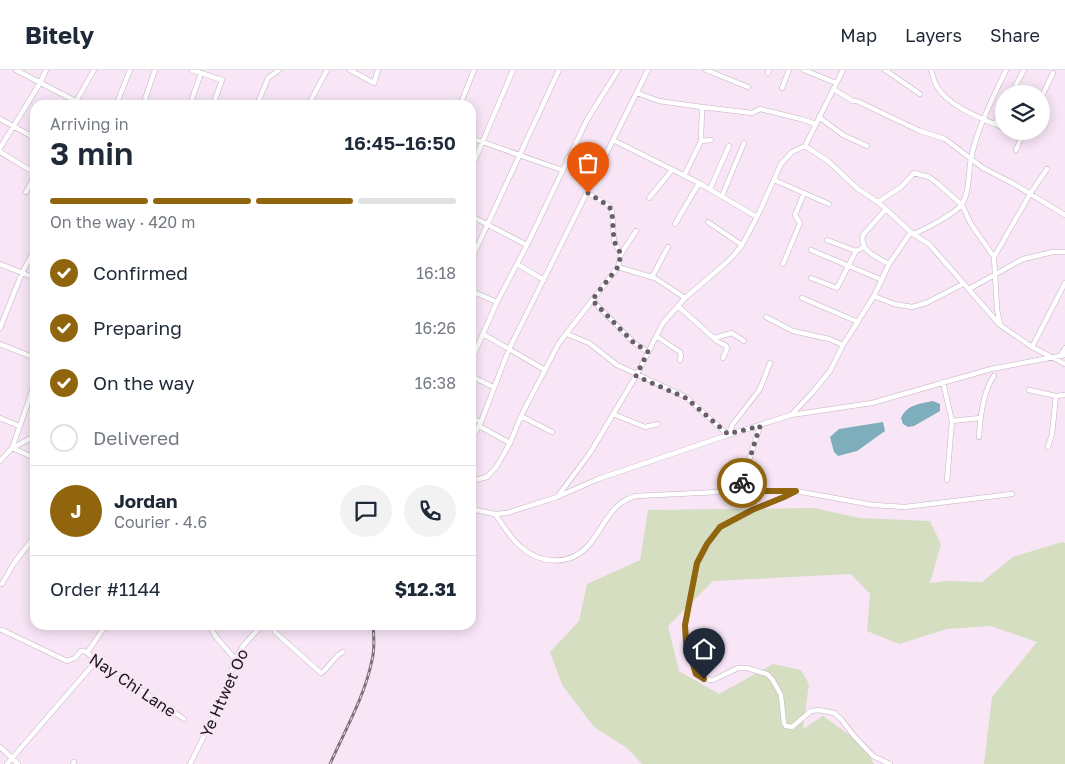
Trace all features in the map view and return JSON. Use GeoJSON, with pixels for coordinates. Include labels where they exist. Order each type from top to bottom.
{"type":"FeatureCollection","features":[{"type":"Feature","properties":{"kind":"street"},"geometry":{"type":"LineString","coordinates":[[16,70],[70,100]]}},
{"type":"Feature","properties":{"kind":"street"},"geometry":{"type":"LineString","coordinates":[[0,148],[46,70]]}},
{"type":"Feature","properties":{"kind":"street"},"geometry":{"type":"LineString","coordinates":[[77,100],[94,70]]}},
{"type":"Feature","properties":{"kind":"street"},"geometry":{"type":"LineString","coordinates":[[118,100],[130,70]]}},
{"type":"Feature","properties":{"kind":"street"},"geometry":{"type":"LineString","coordinates":[[145,100],[155,70]]}},
{"type":"Feature","properties":{"kind":"street"},"geometry":{"type":"LineString","coordinates":[[192,70],[222,80],[215,100]]}},
{"type":"Feature","properties":{"kind":"street"},"geometry":{"type":"LineString","coordinates":[[259,100],[268,78],[279,70]]}},
{"type":"Feature","properties":{"kind":"street"},"geometry":{"type":"LineString","coordinates":[[311,100],[327,70]]}},
{"type":"Feature","properties":{"kind":"street"},"geometry":{"type":"LineString","coordinates":[[350,70],[374,83],[378,70]]}},
{"type":"Feature","properties":{"kind":"street"},"geometry":{"type":"LineString","coordinates":[[462,100],[474,70]]}},
{"type":"Feature","properties":{"kind":"street"},"geometry":{"type":"LineString","coordinates":[[476,159],[513,70]]}},
{"type":"Feature","properties":{"kind":"street"},"geometry":{"type":"LineString","coordinates":[[476,249],[558,70]]}},
{"type":"Feature","properties":{"kind":"street"},"geometry":{"type":"LineString","coordinates":[[476,350],[496,302],[517,264],[587,120],[618,70]]}},
{"type":"Feature","properties":{"kind":"street"},"geometry":{"type":"LineString","coordinates":[[476,431],[508,349],[648,72],[642,70]]}},
{"type":"Feature","properties":{"kind":"street"},"geometry":{"type":"LineString","coordinates":[[706,70],[748,87]]}},
{"type":"Feature","properties":{"kind":"street"},"geometry":{"type":"LineString","coordinates":[[782,88],[789,70]]}},
{"type":"Feature","properties":{"kind":"street"},"geometry":{"type":"LineString","coordinates":[[804,70],[836,83]]}},
{"type":"Feature","properties":{"kind":"street"},"geometry":{"type":"LineString","coordinates":[[557,497],[590,453],[636,376],[663,323],[685,298],[726,263],[742,245],[781,164],[792,152],[805,146],[843,70]]}},
{"type":"Feature","properties":{"kind":"street"},"geometry":{"type":"LineString","coordinates":[[885,70],[920,94]]}},
{"type":"Feature","properties":{"kind":"street"},"geometry":{"type":"LineString","coordinates":[[931,70],[937,86],[950,101],[983,120],[995,124]]}},
{"type":"Feature","properties":{"kind":"street"},"geometry":{"type":"LineString","coordinates":[[791,415],[830,371],[874,296],[889,264],[912,233],[929,228],[962,205],[968,186],[971,159],[983,120],[1006,70]]}},
{"type":"Feature","properties":{"kind":"street"},"geometry":{"type":"LineString","coordinates":[[1016,85],[1024,70]]}},
{"type":"Feature","properties":{"kind":"street"},"geometry":{"type":"LineString","coordinates":[[192,100],[201,73]]}},
{"type":"Feature","properties":{"kind":"street"},"geometry":{"type":"LineString","coordinates":[[1048,85],[1054,74]]}},
{"type":"Feature","properties":{"kind":"street"},"geometry":{"type":"LineString","coordinates":[[833,89],[853,101],[857,101],[920,131],[945,139],[957,146],[971,159],[1065,215]]}},
{"type":"Feature","properties":{"kind":"street"},"geometry":{"type":"LineString","coordinates":[[637,93],[659,101],[702,107],[752,113],[760,109],[801,118],[816,124]]}},
{"type":"Feature","properties":{"kind":"street"},"geometry":{"type":"LineString","coordinates":[[684,176],[701,141],[702,107]]}},
{"type":"Feature","properties":{"kind":"street"},"geometry":{"type":"LineString","coordinates":[[819,117],[843,134],[867,146]]}},
{"type":"Feature","properties":{"kind":"street"},"geometry":{"type":"LineString","coordinates":[[0,119],[30,135]]}},
{"type":"Feature","properties":{"kind":"street"},"geometry":{"type":"LineString","coordinates":[[476,140],[562,170]]}},
{"type":"Feature","properties":{"kind":"street"},"geometry":{"type":"LineString","coordinates":[[613,140],[699,183],[757,216]]}},
{"type":"Feature","properties":{"kind":"street"},"geometry":{"type":"LineString","coordinates":[[701,141],[711,140]]}},
{"type":"Feature","properties":{"kind":"street"},"geometry":{"type":"LineString","coordinates":[[1016,150],[1020,140]]}},
{"type":"Feature","properties":{"kind":"street"},"geometry":{"type":"LineString","coordinates":[[722,196],[744,143]]}},
{"type":"Feature","properties":{"kind":"street"},"geometry":{"type":"LineString","coordinates":[[710,189],[729,146]]}},
{"type":"Feature","properties":{"kind":"street"},"geometry":{"type":"LineString","coordinates":[[805,146],[828,161],[858,189],[878,202],[912,233],[929,244],[1000,325],[1032,348],[1065,364]]}},
{"type":"Feature","properties":{"kind":"street"},"geometry":{"type":"LineString","coordinates":[[0,152],[30,171]]}},
{"type":"Feature","properties":{"kind":"street"},"geometry":{"type":"LineString","coordinates":[[568,160],[596,175]]}},
{"type":"Feature","properties":{"kind":"street"},"geometry":{"type":"LineString","coordinates":[[994,257],[1030,194],[1047,169]]}},
{"type":"Feature","properties":{"kind":"street"},"geometry":{"type":"LineString","coordinates":[[650,198],[672,170]]}},
{"type":"Feature","properties":{"kind":"street"},"geometry":{"type":"LineString","coordinates":[[878,202],[901,187],[914,173],[933,180],[962,205],[971,224],[994,257],[997,309],[1000,325]]}},
{"type":"Feature","properties":{"kind":"street"},"geometry":{"type":"LineString","coordinates":[[774,180],[829,204]]}},
{"type":"Feature","properties":{"kind":"street"},"geometry":{"type":"LineString","coordinates":[[675,224],[699,183]]}},
{"type":"Feature","properties":{"kind":"street"},"geometry":{"type":"LineString","coordinates":[[26,192],[30,184]]}},
{"type":"Feature","properties":{"kind":"street"},"geometry":{"type":"LineString","coordinates":[[588,193],[609,206],[612,212],[614,241],[621,254]]}},
{"type":"Feature","properties":{"kind":"street"},"geometry":{"type":"LineString","coordinates":[[783,264],[800,223],[795,215],[804,193]]}},
{"type":"Feature","properties":{"kind":"street"},"geometry":{"type":"LineString","coordinates":[[886,209],[863,235],[862,240],[864,247],[889,264]]}},
{"type":"Feature","properties":{"kind":"street"},"geometry":{"type":"LineString","coordinates":[[476,218],[526,245]]}},
{"type":"Feature","properties":{"kind":"street"},"geometry":{"type":"LineString","coordinates":[[708,222],[742,245]]}},
{"type":"Feature","properties":{"kind":"street"},"geometry":{"type":"LineString","coordinates":[[476,480],[487,477],[497,466],[559,343],[618,267],[621,254],[636,232]]}},
{"type":"Feature","properties":{"kind":"street"},"geometry":{"type":"LineString","coordinates":[[827,240],[856,251]]}},
{"type":"Feature","properties":{"kind":"street"},"geometry":{"type":"LineString","coordinates":[[652,277],[668,247]]}},
{"type":"Feature","properties":{"kind":"street"},"geometry":{"type":"LineString","coordinates":[[811,278],[837,288],[856,251],[864,247]]}},
{"type":"Feature","properties":{"kind":"street"},"geometry":{"type":"LineString","coordinates":[[811,250],[882,280]]}},
{"type":"Feature","properties":{"kind":"street"},"geometry":{"type":"LineString","coordinates":[[969,289],[1022,259],[1053,252],[1065,252]]}},
{"type":"Feature","properties":{"kind":"street"},"geometry":{"type":"LineString","coordinates":[[0,328],[1,321],[30,258]]}},
{"type":"Feature","properties":{"kind":"street"},"geometry":{"type":"LineString","coordinates":[[0,264],[30,276]]}},
{"type":"Feature","properties":{"kind":"street"},"geometry":{"type":"LineString","coordinates":[[517,264],[544,280]]}},
{"type":"Feature","properties":{"kind":"street"},"geometry":{"type":"LineString","coordinates":[[618,267],[652,277],[685,298]]}},
{"type":"Feature","properties":{"kind":"street"},"geometry":{"type":"LineString","coordinates":[[1032,348],[1065,283]]}},
{"type":"Feature","properties":{"kind":"street"},"geometry":{"type":"LineString","coordinates":[[874,296],[894,304],[912,307],[926,303],[963,284]]}},
{"type":"Feature","properties":{"kind":"street"},"geometry":{"type":"LineString","coordinates":[[476,293],[496,302]]}},
{"type":"Feature","properties":{"kind":"street"},"geometry":{"type":"LineString","coordinates":[[802,298],[858,322]]}},
{"type":"Feature","properties":{"kind":"street"},"geometry":{"type":"LineString","coordinates":[[592,300],[633,342],[648,352]]}},
{"type":"Feature","properties":{"kind":"street"},"geometry":{"type":"LineString","coordinates":[[679,307],[714,338],[726,346],[727,349],[723,358]]}},
{"type":"Feature","properties":{"kind":"street"},"geometry":{"type":"LineString","coordinates":[[766,317],[793,331],[829,338],[844,345]]}},
{"type":"Feature","properties":{"kind":"street"},"geometry":{"type":"LineString","coordinates":[[714,338],[732,333],[744,341]]}},
{"type":"Feature","properties":{"kind":"street"},"geometry":{"type":"LineString","coordinates":[[483,334],[545,370]]}},
{"type":"Feature","properties":{"kind":"street"},"geometry":{"type":"LineString","coordinates":[[567,334],[589,343],[617,365],[636,376],[686,398],[728,434]]}},
{"type":"Feature","properties":{"kind":"street"},"geometry":{"type":"LineString","coordinates":[[656,336],[680,352],[680,360]]}},
{"type":"Feature","properties":{"kind":"street"},"geometry":{"type":"LineString","coordinates":[[0,344],[30,356]]}},
{"type":"Feature","properties":{"kind":"street"},"geometry":{"type":"LineString","coordinates":[[476,510],[495,514],[507,513],[557,497],[598,478],[791,415],[872,403],[991,369],[1063,355],[1065,348]]}},
{"type":"Feature","properties":{"kind":"street"},"geometry":{"type":"LineString","coordinates":[[728,434],[733,424],[760,389],[770,363]]}},
{"type":"Feature","properties":{"kind":"street"},"geometry":{"type":"LineString","coordinates":[[979,437],[980,418],[994,376]]}},
{"type":"Feature","properties":{"kind":"street"},"geometry":{"type":"LineString","coordinates":[[476,378],[493,387]]}},
{"type":"Feature","properties":{"kind":"street"},"geometry":{"type":"LineString","coordinates":[[943,382],[952,421],[947,480]]}},
{"type":"Feature","properties":{"kind":"street"},"geometry":{"type":"LineString","coordinates":[[1029,390],[1056,396],[1065,395]]}},
{"type":"Feature","properties":{"kind":"street"},"geometry":{"type":"LineString","coordinates":[[12,448],[30,396]]}},
{"type":"Feature","properties":{"kind":"street"},"geometry":{"type":"LineString","coordinates":[[1048,447],[1052,434],[1056,396]]}},
{"type":"Feature","properties":{"kind":"street"},"geometry":{"type":"LineString","coordinates":[[613,414],[645,427],[658,424]]}},
{"type":"Feature","properties":{"kind":"street"},"geometry":{"type":"LineString","coordinates":[[521,416],[552,432]]}},
{"type":"Feature","properties":{"kind":"street"},"geometry":{"type":"LineString","coordinates":[[0,418],[19,426]]}},
{"type":"Feature","properties":{"kind":"street"},"geometry":{"type":"LineString","coordinates":[[952,421],[980,418]]}},
{"type":"Feature","properties":{"kind":"street"},"geometry":{"type":"LineString","coordinates":[[476,421],[510,443]]}},
{"type":"Feature","properties":{"kind":"street"},"geometry":{"type":"LineString","coordinates":[[740,491],[760,426]]}},
{"type":"Feature","properties":{"kind":"street"},"geometry":{"type":"LineString","coordinates":[[0,461],[12,448],[30,439]]}},
{"type":"Feature","properties":{"kind":"street"},"geometry":{"type":"LineString","coordinates":[[12,448],[30,456]]}},
{"type":"Feature","properties":{"kind":"street"},"geometry":{"type":"LineString","coordinates":[[495,514],[515,541],[531,555],[554,561],[565,561],[586,548],[610,514],[628,498],[636,496],[740,491],[796,491],[873,505],[905,507],[1012,494]]}},
{"type":"Feature","properties":{"kind":"street"},"geometry":{"type":"LineString","coordinates":[[796,491],[752,510],[720,527],[707,544],[697,563],[685,625],[686,642],[696,674],[704,679],[713,680],[738,668],[747,668],[767,674],[781,695],[786,726],[792,727],[811,712],[819,710],[834,713],[873,756],[890,764]]}},
{"type":"Feature","properties":{"kind":"street"},"geometry":{"type":"LineString","coordinates":[[2,584],[14,562],[30,542]]}},
{"type":"Feature","properties":{"kind":"street","name":"Nay Chi Lane"},"geometry":{"type":"LineString","coordinates":[[2,630],[67,661],[75,658],[82,650],[184,720]]}},
{"type":"Feature","properties":{"kind":"street"},"geometry":{"type":"LineString","coordinates":[[87,653],[103,630]]}},
{"type":"Feature","properties":{"kind":"street"},"geometry":{"type":"LineString","coordinates":[[212,630],[235,659]]}},
{"type":"Feature","properties":{"kind":"street","name":"Ye Htwet Oo"},"geometry":{"type":"LineString","coordinates":[[190,764],[224,696],[235,659],[243,646],[257,630]]}},
{"type":"Feature","properties":{"kind":"street"},"geometry":{"type":"LineString","coordinates":[[275,630],[321,673],[338,654],[344,652]]}},
{"type":"Feature","properties":{"kind":"street"},"geometry":{"type":"LineString","coordinates":[[7,764],[97,660]]}},
{"type":"Feature","properties":{"kind":"street"},"geometry":{"type":"LineString","coordinates":[[0,748],[18,764]]}},
{"type":"Feature","properties":{"kind":"green space"},"geometry":{"type":"Polygon","coordinates":[[[814,508],[860,518],[930,521],[941,544],[930,583],[945,581],[982,582],[1013,557],[1062,542],[1065,543],[1065,764],[984,764],[992,697],[1037,642],[991,626],[947,629],[899,644],[867,631],[870,594],[851,574],[713,581],[668,626],[679,671],[719,694],[773,664],[801,670],[809,684],[803,729],[823,716],[865,746],[874,764],[642,764],[627,748],[594,727],[562,685],[550,652],[579,621],[587,584],[640,560],[648,510],[814,508]]]}},
{"type":"Feature","properties":{"kind":"water"},"geometry":{"type":"Polygon","coordinates":[[[933,401],[940,404],[940,411],[914,426],[908,427],[903,424],[901,418],[907,410],[914,405],[933,401]]]}},
{"type":"Feature","properties":{"kind":"water"},"geometry":{"type":"Polygon","coordinates":[[[883,422],[885,431],[857,451],[838,456],[834,452],[830,437],[839,429],[883,422]]]}},
{"type":"Feature","properties":{"kind":"railway"},"geometry":{"type":"LineString","coordinates":[[330,764],[365,687],[374,651],[373,630]]}},
{"type":"Feature","properties":{"kind":"way so far"},"geometry":{"type":"LineString","coordinates":[[588,193],[609,206],[612,212],[614,241],[621,254],[618,267],[592,300],[633,342],[648,352],[636,376],[686,398],[728,434],[760,426],[742,483]]}},
{"type":"Feature","properties":{"kind":"route"},"geometry":{"type":"LineString","coordinates":[[704,679],[696,674],[686,642],[685,625],[697,563],[707,544],[720,527],[752,510],[796,491],[740,491],[742,483]]}}]}
